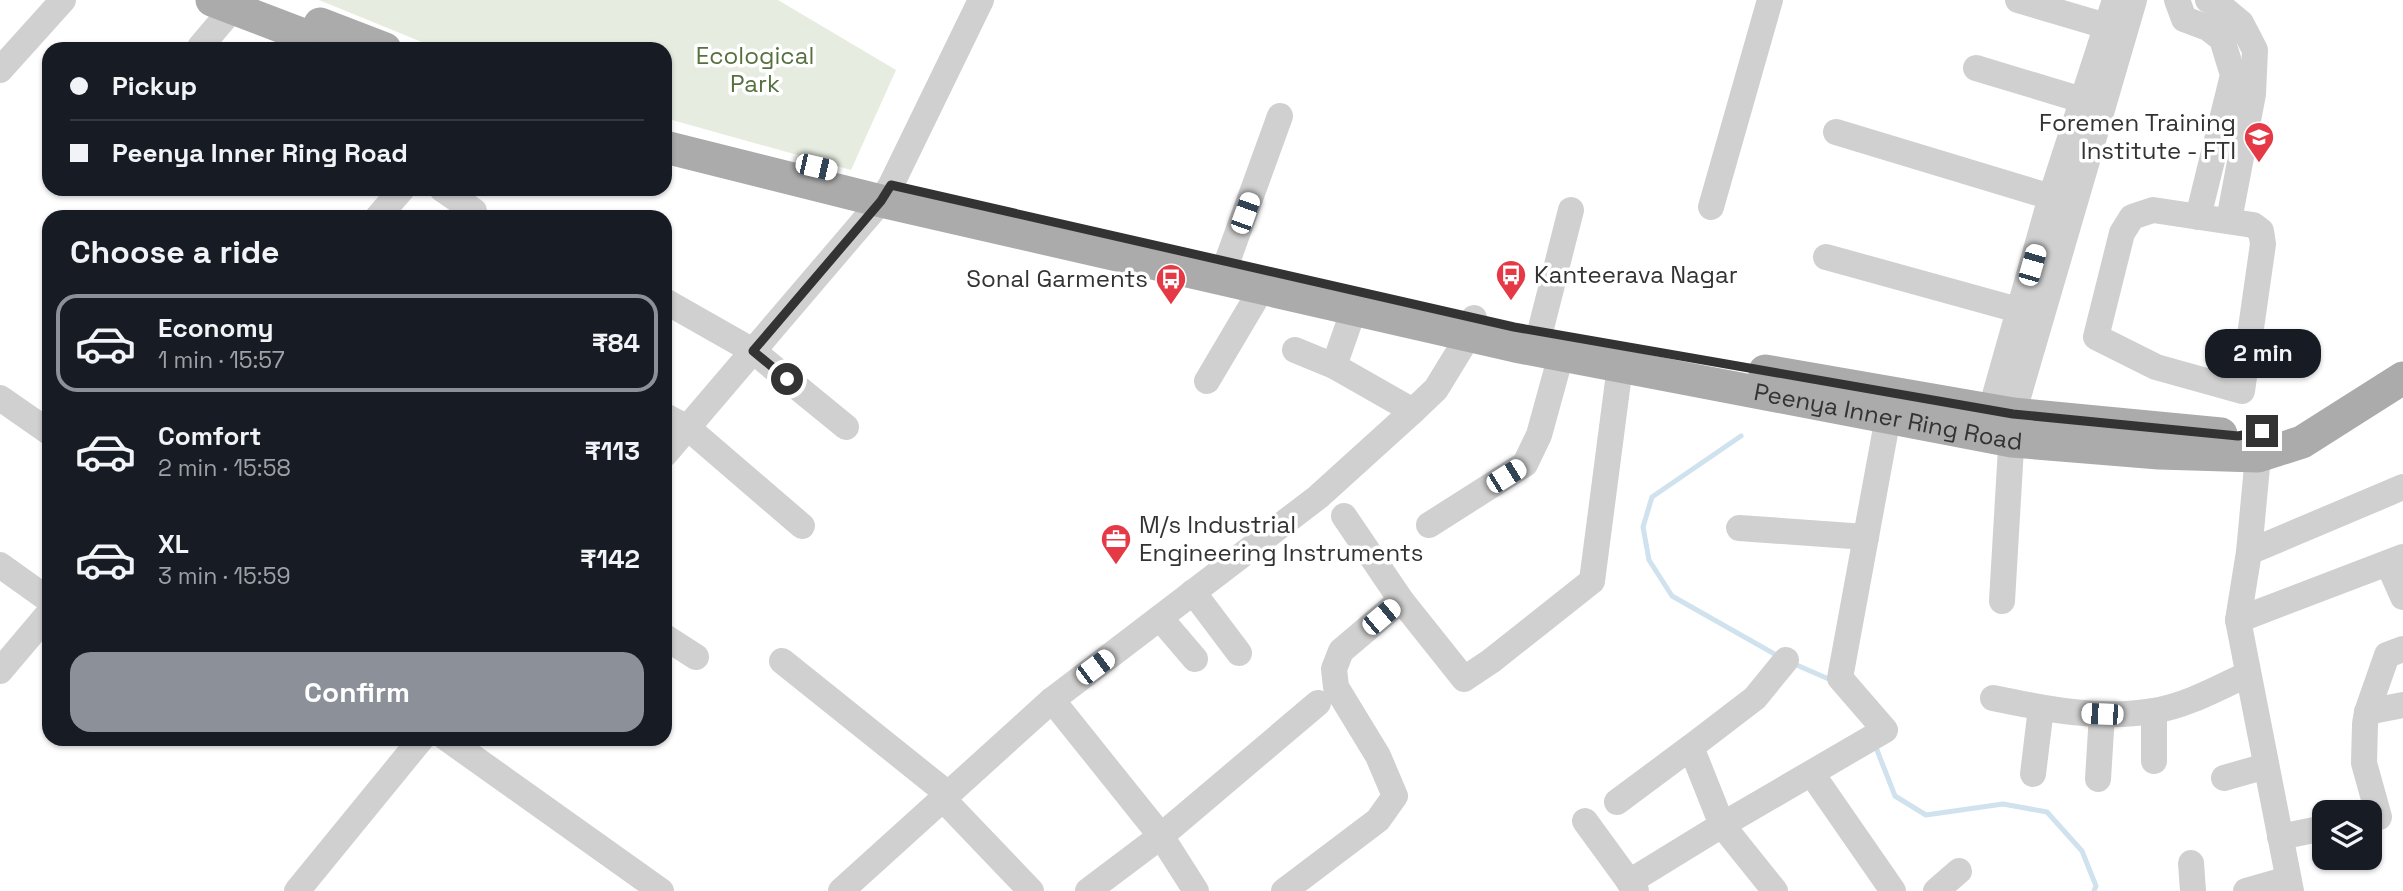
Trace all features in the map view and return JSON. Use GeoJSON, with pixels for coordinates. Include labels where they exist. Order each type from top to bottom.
{"type":"FeatureCollection","features":[{"type":"Feature","properties":{"kind":"main road"},"geometry":{"type":"LineString","coordinates":[[234,3],[321,42]]}},
{"type":"Feature","properties":{"kind":"main road"},"geometry":{"type":"LineString","coordinates":[[234,3],[361,42]]}},
{"type":"Feature","properties":{"kind":"main road","name":"Peenya Inner Ring Road"},"geometry":{"type":"LineString","coordinates":[[672,134],[886,193],[1354,309],[1471,327],[2159,453],[2258,456],[2302,442],[2403,378]]}},
{"type":"Feature","properties":{"kind":"main road","name":"Peenya Inner Ring Road"},"geometry":{"type":"LineString","coordinates":[[672,148],[1227,262],[1471,327]]}},
{"type":"Feature","properties":{"kind":"main road","name":"Peenya Inner Ring Road"},"geometry":{"type":"LineString","coordinates":[[1550,343],[1620,366],[1888,417],[2238,436],[2286,426],[2346,398],[2403,359]]}},
{"type":"Feature","properties":{"kind":"street"},"geometry":{"type":"LineString","coordinates":[[0,71],[63,0]]}},
{"type":"Feature","properties":{"kind":"street"},"geometry":{"type":"LineString","coordinates":[[803,526],[676,422],[753,351],[886,193],[981,0]]}},
{"type":"Feature","properties":{"kind":"street"},"geometry":{"type":"LineString","coordinates":[[1711,207],[1770,0]]}},
{"type":"Feature","properties":{"kind":"street"},"geometry":{"type":"LineString","coordinates":[[2018,0],[2106,26]]}},
{"type":"Feature","properties":{"kind":"street"},"geometry":{"type":"LineString","coordinates":[[2002,601],[2000,425],[2018,310],[2051,197],[2115,0]]}},
{"type":"Feature","properties":{"kind":"street"},"geometry":{"type":"LineString","coordinates":[[2000,425],[2134,0]]}},
{"type":"Feature","properties":{"kind":"street"},"geometry":{"type":"LineString","coordinates":[[2177,0],[2184,19],[2197,11],[2208,28],[2222,39],[2233,75],[2198,217]]}},
{"type":"Feature","properties":{"kind":"street"},"geometry":{"type":"LineString","coordinates":[[2208,0],[2241,23],[2256,50],[2253,94],[2229,220]]}},
{"type":"Feature","properties":{"kind":"street"},"geometry":{"type":"LineString","coordinates":[[204,42],[234,3]]}},
{"type":"Feature","properties":{"kind":"street"},"geometry":{"type":"LineString","coordinates":[[1976,68],[2082,100]]}},
{"type":"Feature","properties":{"kind":"street"},"geometry":{"type":"LineString","coordinates":[[1227,262],[1280,116]]}},
{"type":"Feature","properties":{"kind":"street"},"geometry":{"type":"LineString","coordinates":[[1836,132],[2051,197]]}},
{"type":"Feature","properties":{"kind":"street"},"geometry":{"type":"LineString","coordinates":[[385,210],[396,196]]}},
{"type":"Feature","properties":{"kind":"street"},"geometry":{"type":"LineString","coordinates":[[452,196],[473,210]]}},
{"type":"Feature","properties":{"kind":"street"},"geometry":{"type":"LineString","coordinates":[[1429,525],[1525,464],[1539,435],[1571,210]]}},
{"type":"Feature","properties":{"kind":"street"},"geometry":{"type":"LineString","coordinates":[[2153,211],[2198,217],[2253,225],[2261,231],[2263,244],[2242,391],[2156,366],[2096,337],[2122,233],[2133,217],[2153,211]]}},
{"type":"Feature","properties":{"kind":"street"},"geometry":{"type":"LineString","coordinates":[[1826,257],[2018,310]]}},
{"type":"Feature","properties":{"kind":"street"},"geometry":{"type":"LineString","coordinates":[[1207,380],[1262,288]]}},
{"type":"Feature","properties":{"kind":"street"},"geometry":{"type":"LineString","coordinates":[[672,305],[753,351],[846,427]]}},
{"type":"Feature","properties":{"kind":"street"},"geometry":{"type":"LineString","coordinates":[[1334,366],[1354,309]]}},
{"type":"Feature","properties":{"kind":"street"},"geometry":{"type":"LineString","coordinates":[[841,891],[1052,700],[1318,496],[1413,411],[1436,389],[1471,327]]}},
{"type":"Feature","properties":{"kind":"street"},"geometry":{"type":"LineString","coordinates":[[1294,350],[1334,366],[1413,411]]}},
{"type":"Feature","properties":{"kind":"street"},"geometry":{"type":"LineString","coordinates":[[1344,516],[1401,600],[1464,679],[1491,661],[1592,581],[1620,366]]}},
{"type":"Feature","properties":{"kind":"street"},"geometry":{"type":"LineString","coordinates":[[0,398],[42,427]]}},
{"type":"Feature","properties":{"kind":"street"},"geometry":{"type":"LineString","coordinates":[[1586,821],[1632,887],[1722,825],[1885,730],[1840,678],[1888,417]]}},
{"type":"Feature","properties":{"kind":"street"},"geometry":{"type":"LineString","coordinates":[[2246,891],[2289,885],[2238,620],[2249,552],[2258,456]]}},
{"type":"Feature","properties":{"kind":"street"},"geometry":{"type":"LineString","coordinates":[[2249,552],[2403,487]]}},
{"type":"Feature","properties":{"kind":"street"},"geometry":{"type":"LineString","coordinates":[[1739,528],[1866,537]]}},
{"type":"Feature","properties":{"kind":"street"},"geometry":{"type":"LineString","coordinates":[[2238,620],[2396,560],[2403,597]]}},
{"type":"Feature","properties":{"kind":"street"},"geometry":{"type":"LineString","coordinates":[[0,565],[42,595]]}},
{"type":"Feature","properties":{"kind":"street"},"geometry":{"type":"LineString","coordinates":[[1193,592],[1239,653]]}},
{"type":"Feature","properties":{"kind":"street"},"geometry":{"type":"LineString","coordinates":[[1284,891],[1378,820],[1395,796],[1378,756],[1336,687],[1334,669],[1341,651],[1401,600]]}},
{"type":"Feature","properties":{"kind":"street"},"geometry":{"type":"LineString","coordinates":[[1160,618],[1195,659]]}},
{"type":"Feature","properties":{"kind":"street"},"geometry":{"type":"LineString","coordinates":[[0,671],[42,621]]}},
{"type":"Feature","properties":{"kind":"street"},"geometry":{"type":"LineString","coordinates":[[672,642],[696,657]]}},
{"type":"Feature","properties":{"kind":"street"},"geometry":{"type":"LineString","coordinates":[[2384,816],[2364,763],[2367,712],[2387,656],[2403,649]]}},
{"type":"Feature","properties":{"kind":"street"},"geometry":{"type":"LineString","coordinates":[[1617,802],[1755,698],[1786,660]]}},
{"type":"Feature","properties":{"kind":"street"},"geometry":{"type":"LineString","coordinates":[[782,661],[946,796],[1031,891]]}},
{"type":"Feature","properties":{"kind":"street"},"geometry":{"type":"LineString","coordinates":[[1993,698],[2065,713],[2154,711],[2205,694],[2248,674]]}},
{"type":"Feature","properties":{"kind":"street"},"geometry":{"type":"LineString","coordinates":[[1052,700],[1161,836],[1196,891]]}},
{"type":"Feature","properties":{"kind":"street"},"geometry":{"type":"LineString","coordinates":[[1088,891],[1161,836],[1318,703]]}},
{"type":"Feature","properties":{"kind":"street"},"geometry":{"type":"LineString","coordinates":[[2367,712],[2403,705]]}},
{"type":"Feature","properties":{"kind":"street"},"geometry":{"type":"LineString","coordinates":[[2033,774],[2041,708]]}},
{"type":"Feature","properties":{"kind":"street"},"geometry":{"type":"LineString","coordinates":[[2154,711],[2154,761]]}},
{"type":"Feature","properties":{"kind":"street"},"geometry":{"type":"LineString","coordinates":[[2098,779],[2102,714]]}},
{"type":"Feature","properties":{"kind":"street"},"geometry":{"type":"LineString","coordinates":[[297,891],[415,746]]}},
{"type":"Feature","properties":{"kind":"street"},"geometry":{"type":"LineString","coordinates":[[457,746],[661,891]]}},
{"type":"Feature","properties":{"kind":"street"},"geometry":{"type":"LineString","coordinates":[[1691,747],[1722,825],[1774,891]]}},
{"type":"Feature","properties":{"kind":"street"},"geometry":{"type":"LineString","coordinates":[[2224,778],[2266,766]]}},
{"type":"Feature","properties":{"kind":"street"},"geometry":{"type":"LineString","coordinates":[[1812,774],[1893,891]]}},
{"type":"Feature","properties":{"kind":"street"},"geometry":{"type":"LineString","coordinates":[[2280,837],[2312,830]]}},
{"type":"Feature","properties":{"kind":"street"},"geometry":{"type":"LineString","coordinates":[[2191,863],[2193,891]]}},
{"type":"Feature","properties":{"kind":"street"},"geometry":{"type":"LineString","coordinates":[[1936,891],[1959,871]]}},
{"type":"Feature","properties":{"kind":"green space","name":"Ecological Park"},"geometry":{"type":"Polygon","coordinates":[[[319,0],[778,0],[896,70],[851,170],[672,120],[672,42],[422,42],[319,0]]]}},
{"type":"Feature","properties":{"kind":"waterway"},"geometry":{"type":"LineString","coordinates":[[1741,436],[1652,497],[1643,527],[1649,560],[1672,596],[1780,657]]}},
{"type":"Feature","properties":{"kind":"waterway"},"geometry":{"type":"LineString","coordinates":[[1792,663],[1831,680]]}},
{"type":"Feature","properties":{"kind":"waterway"},"geometry":{"type":"LineString","coordinates":[[1875,745],[1895,796],[1926,815],[2003,804],[2047,812],[2082,851],[2096,886],[2094,891]]}},
{"type":"Feature","properties":{"kind":"place","name":"Foremen Training Institute - FTI"},"geometry":{"type":"Point","coordinates":[2259,164]}},
{"type":"Feature","properties":{"kind":"place","name":"Kanteerava Nagar"},"geometry":{"type":"Point","coordinates":[1511,302]}},
{"type":"Feature","properties":{"kind":"place","name":"Sonal Garments"},"geometry":{"type":"Point","coordinates":[1171,306]}},
{"type":"Feature","properties":{"kind":"place","name":"M/s Industrial Engineering Instruments"},"geometry":{"type":"Point","coordinates":[1116,566]}},
{"type":"Feature","properties":{"kind":"route"},"geometry":{"type":"LineString","coordinates":[[787,379],[753,351],[881,201],[891,185],[1514,327],[2013,414],[2238,436],[2262,431]]}}]}
